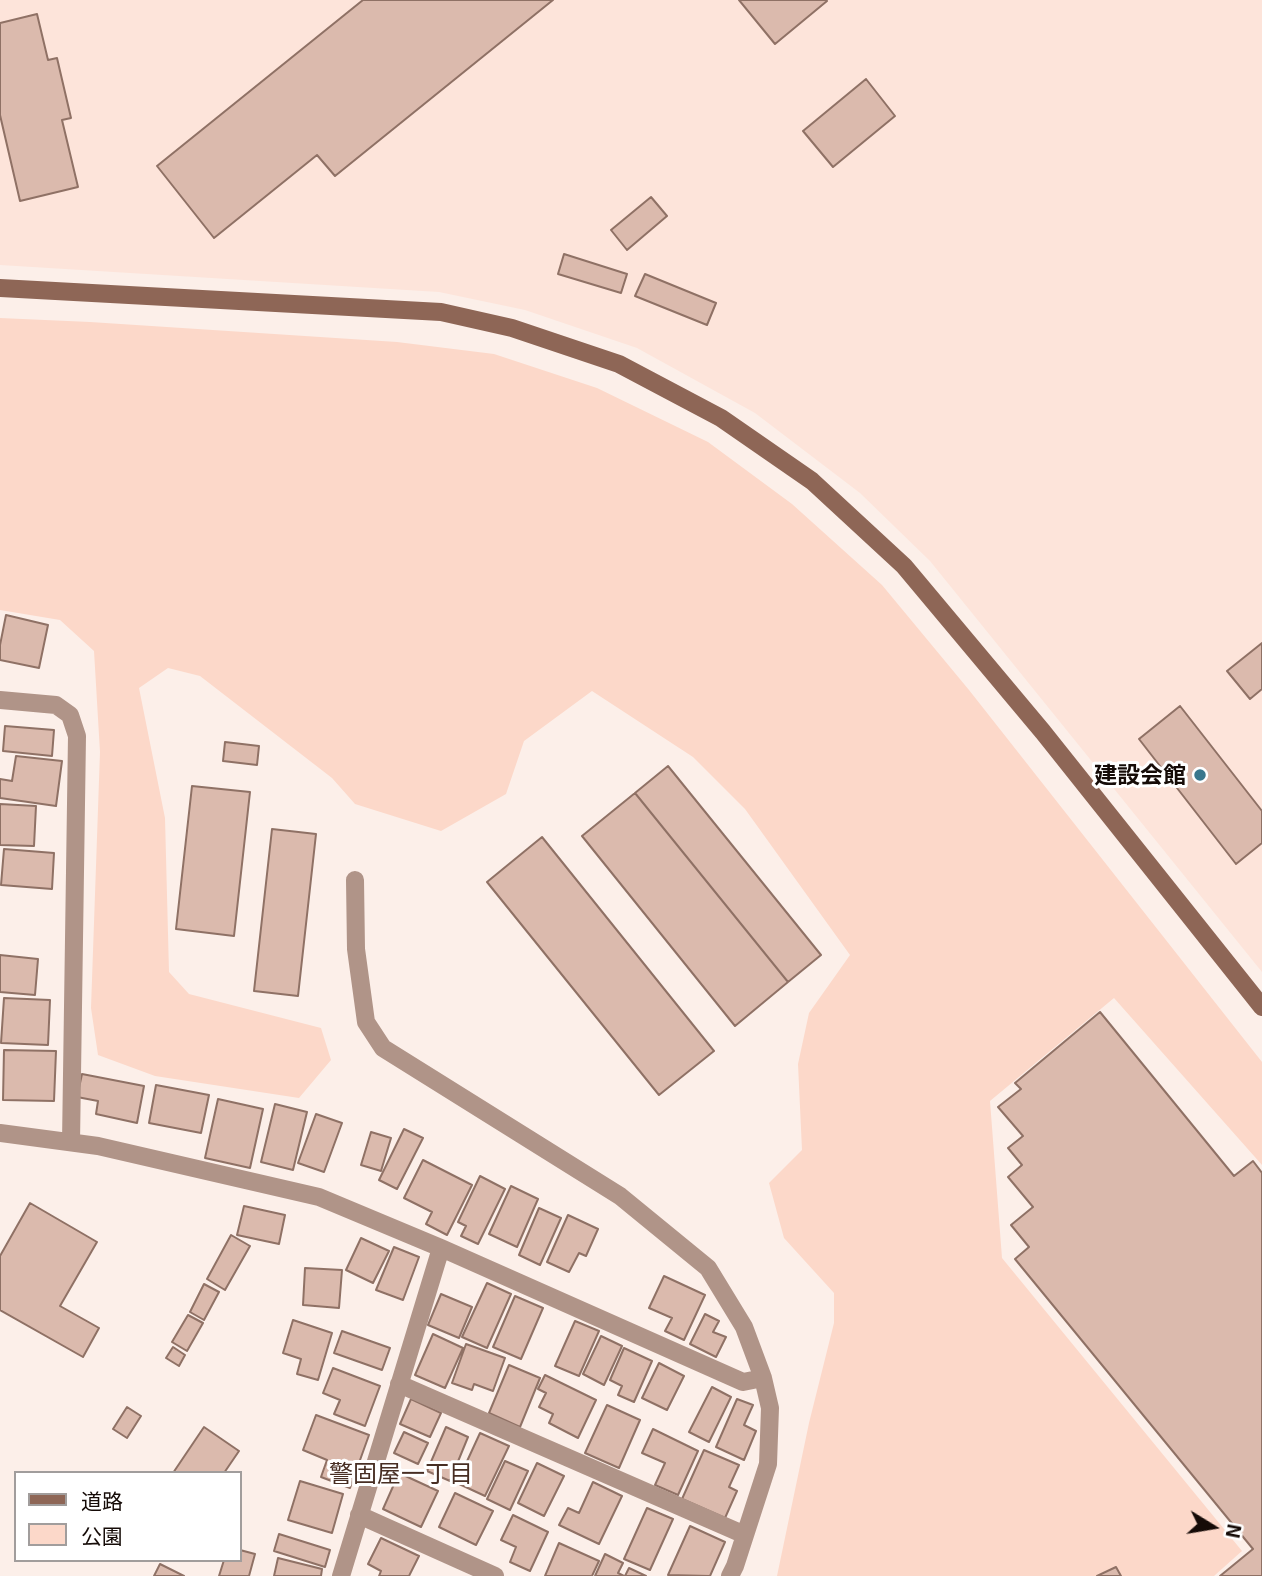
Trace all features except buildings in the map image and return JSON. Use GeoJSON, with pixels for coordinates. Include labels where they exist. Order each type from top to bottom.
{"type":"FeatureCollection","features":[{"type":"Feature","properties":{"kind":"street"},"geometry":{"type":"LineString","coordinates":[[0,288],[441,312],[512,328],[619,364],[721,418],[812,481],[904,566],[1043,732],[1262,1007]]}},
{"type":"Feature","properties":{"kind":"street"},"geometry":{"type":"LineString","coordinates":[[0,699],[57,705],[70,715],[76,736],[71,1142]]}},
{"type":"Feature","properties":{"kind":"street"},"geometry":{"type":"LineString","coordinates":[[355,880],[356,949],[366,1022],[383,1048],[620,1196],[708,1268],[744,1327],[763,1378],[770,1408],[768,1464],[730,1576]]}},
{"type":"Feature","properties":{"kind":"street"},"geometry":{"type":"LineString","coordinates":[[0,1133],[99,1146],[319,1197],[743,1381],[763,1378]]}},
{"type":"Feature","properties":{"kind":"street"},"geometry":{"type":"LineString","coordinates":[[341,1576],[441,1248]]}},
{"type":"Feature","properties":{"kind":"street"},"geometry":{"type":"LineString","coordinates":[[399,1384],[745,1535]]}},
{"type":"Feature","properties":{"kind":"street"},"geometry":{"type":"LineString","coordinates":[[359,1515],[495,1576]]}},
{"type":"Feature","properties":{"kind":"shaded area"},"geometry":{"type":"Polygon","coordinates":[[[0,0],[1262,0],[1262,972],[930,561],[860,493],[755,413],[637,348],[525,310],[439,292],[0,265],[0,0]]]}},
{"type":"Feature","properties":{"kind":"green space"},"geometry":{"type":"Polygon","coordinates":[[[0,318],[397,342],[494,354],[597,388],[708,442],[792,504],[882,585],[969,690],[1262,1062],[1262,1165],[1114,998],[990,1101],[1002,1258],[1242,1551],[1214,1576],[777,1576],[809,1423],[834,1323],[834,1293],[784,1238],[769,1183],[802,1150],[798,1064],[809,1013],[850,955],[745,809],[693,757],[592,691],[524,741],[506,794],[441,831],[355,804],[332,778],[200,676],[168,668],[139,688],[165,818],[169,972],[189,994],[321,1028],[331,1060],[299,1098],[155,1076],[98,1055],[91,1008],[100,752],[94,651],[60,620],[0,610],[0,318]]]}},
{"type":"Feature","properties":{"kind":"place","name":"建設会館"},"geometry":{"type":"Point","coordinates":[1200,775]}},
{"type":"Feature","properties":{"kind":"district","name":"警固屋一丁目"},"geometry":{"type":"Point","coordinates":[401,1474]}}]}
